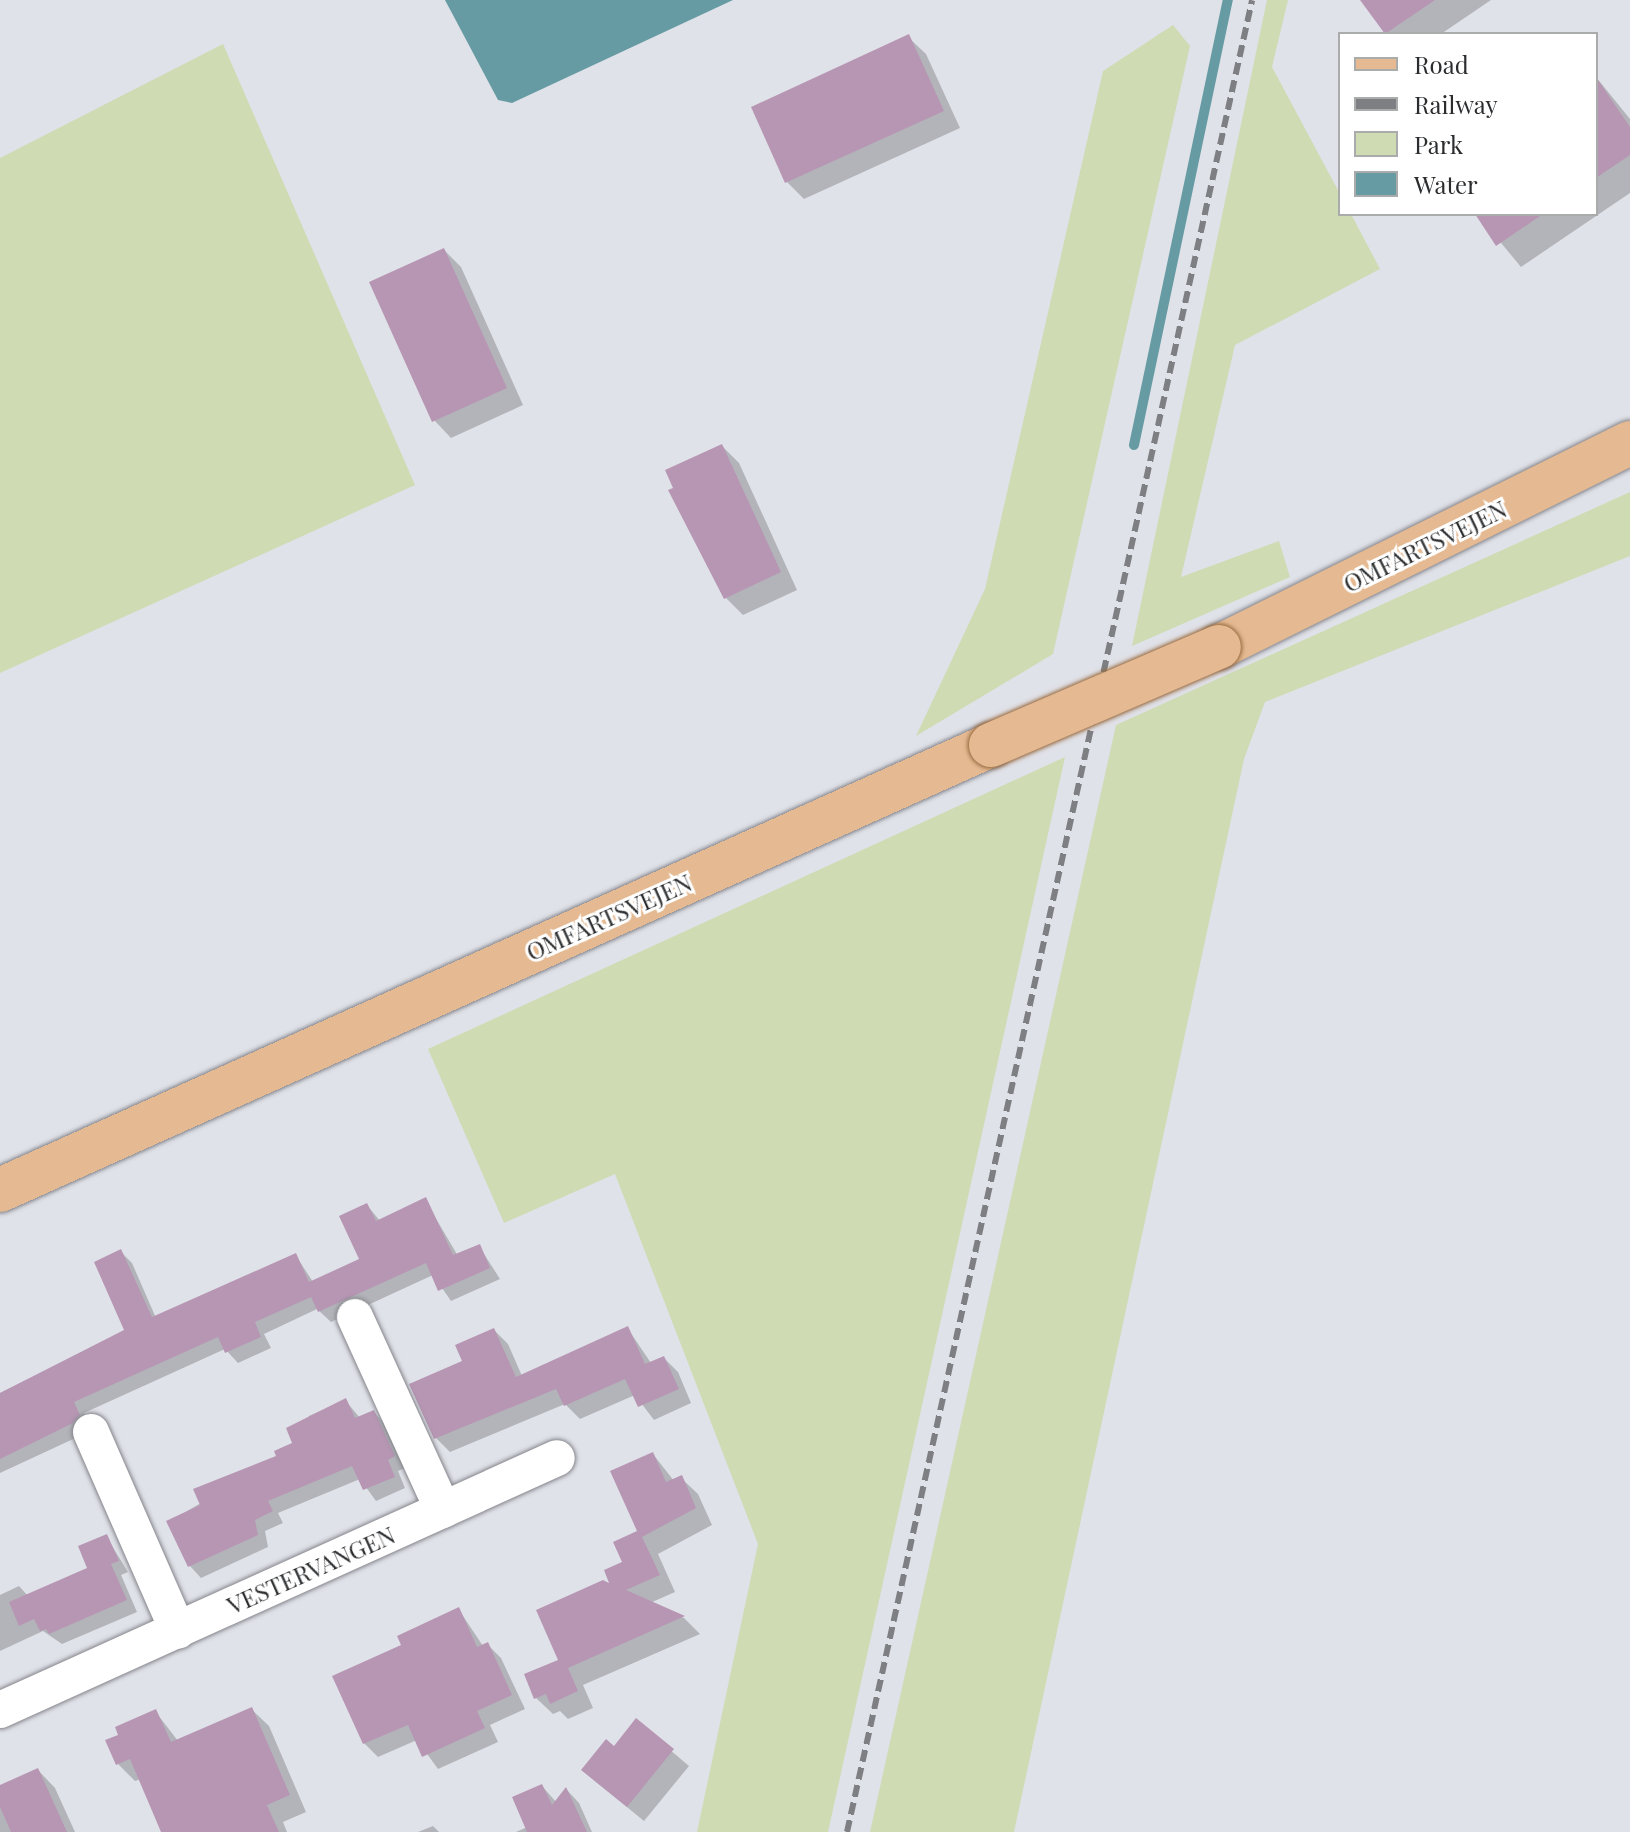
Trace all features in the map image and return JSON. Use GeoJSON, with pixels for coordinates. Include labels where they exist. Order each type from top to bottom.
{"type":"FeatureCollection","features":[{"type":"Feature","properties":{"kind":"main road","name":"OMFARTSVEJEN"},"geometry":{"type":"LineString","coordinates":[[1219,647],[1630,443]]}},
{"type":"Feature","properties":{"kind":"main road","name":"OMFARTSVEJEN"},"geometry":{"type":"LineString","coordinates":[[0,1190],[991,745],[1630,467]]}},
{"type":"Feature","properties":{"kind":"street"},"geometry":{"type":"LineString","coordinates":[[355,1317],[443,1510]]}},
{"type":"Feature","properties":{"kind":"street"},"geometry":{"type":"LineString","coordinates":[[91,1432],[178,1631]]}},
{"type":"Feature","properties":{"kind":"street","name":"VESTERVANGEN"},"geometry":{"type":"LineString","coordinates":[[0,1710],[557,1458]]}},
{"type":"Feature","properties":{"kind":"green space"},"geometry":{"type":"Polygon","coordinates":[[[1267,0],[1288,0],[1272,67],[1338,190],[1338,216],[1352,216],[1380,269],[1235,345],[1181,577],[1279,541],[1290,577],[1132,646],[1267,0]]]}},
{"type":"Feature","properties":{"kind":"green space"},"geometry":{"type":"Polygon","coordinates":[[[1173,25],[1190,46],[1053,654],[916,736],[985,589],[1103,71],[1173,25]]]}},
{"type":"Feature","properties":{"kind":"green space"},"geometry":{"type":"Polygon","coordinates":[[[223,44],[415,485],[0,673],[0,158],[223,44]]]}},
{"type":"Feature","properties":{"kind":"green space"},"geometry":{"type":"Polygon","coordinates":[[[1630,492],[1630,556],[1265,702],[1244,759],[1014,1832],[870,1832],[1116,725],[1630,492]]]}},
{"type":"Feature","properties":{"kind":"green space"},"geometry":{"type":"Polygon","coordinates":[[[1065,757],[828,1832],[697,1832],[758,1544],[615,1174],[504,1223],[428,1049],[1065,757]]]}},
{"type":"Feature","properties":{"kind":"water"},"geometry":{"type":"Polygon","coordinates":[[[445,0],[733,0],[512,103],[498,100],[445,0]]]}},
{"type":"Feature","properties":{"kind":"building"},"geometry":{"type":"Polygon","coordinates":[[[1360,0],[1435,0],[1388,32],[1384,32],[1360,0]]]}},
{"type":"Feature","properties":{"kind":"building"},"geometry":{"type":"Polygon","coordinates":[[[909,34],[944,111],[785,183],[751,107],[909,34]]]}},
{"type":"Feature","properties":{"kind":"building"},"geometry":{"type":"Polygon","coordinates":[[[1598,80],[1630,127],[1630,155],[1598,177],[1598,80]]]}},
{"type":"Feature","properties":{"kind":"building"},"geometry":{"type":"Polygon","coordinates":[[[1476,216],[1540,216],[1496,246],[1476,216]]]}},
{"type":"Feature","properties":{"kind":"building"},"geometry":{"type":"Polygon","coordinates":[[[444,248],[507,388],[432,422],[369,282],[444,248]]]}},
{"type":"Feature","properties":{"kind":"building"},"geometry":{"type":"Polygon","coordinates":[[[722,444],[781,572],[724,599],[668,490],[673,488],[665,470],[722,444]]]}},
{"type":"Feature","properties":{"kind":"building"},"geometry":{"type":"Polygon","coordinates":[[[426,1197],[453,1255],[480,1244],[490,1268],[438,1291],[426,1263],[318,1312],[311,1297],[255,1322],[261,1337],[225,1353],[218,1337],[74,1402],[80,1415],[73,1423],[0,1459],[0,1393],[124,1330],[94,1262],[121,1249],[152,1317],[296,1253],[309,1282],[359,1259],[339,1216],[367,1203],[376,1221],[426,1197]]]}},
{"type":"Feature","properties":{"kind":"building"},"geometry":{"type":"Polygon","coordinates":[[[628,1326],[645,1364],[664,1356],[679,1389],[638,1407],[625,1379],[564,1406],[556,1389],[434,1439],[409,1384],[462,1361],[455,1345],[494,1328],[516,1377],[628,1326]]]}},
{"type":"Feature","properties":{"kind":"building"},"geometry":{"type":"Polygon","coordinates":[[[346,1398],[355,1418],[374,1410],[395,1456],[388,1460],[395,1477],[363,1490],[352,1466],[268,1501],[273,1511],[255,1520],[258,1535],[188,1567],[166,1521],[200,1505],[193,1489],[276,1456],[274,1451],[292,1443],[286,1428],[346,1398]]]}},
{"type":"Feature","properties":{"kind":"building"},"geometry":{"type":"Polygon","coordinates":[[[653,1452],[666,1482],[682,1475],[696,1508],[642,1537],[660,1575],[626,1590],[685,1616],[568,1668],[578,1691],[550,1704],[546,1694],[534,1699],[524,1674],[558,1660],[536,1610],[603,1580],[609,1583],[604,1570],[622,1562],[613,1542],[637,1531],[610,1471],[653,1452]]]}},
{"type":"Feature","properties":{"kind":"building"},"geometry":{"type":"Polygon","coordinates":[[[107,1534],[119,1561],[111,1564],[127,1600],[49,1634],[46,1629],[40,1631],[34,1619],[19,1626],[9,1602],[87,1568],[78,1546],[107,1534]]]}},
{"type":"Feature","properties":{"kind":"building"},"geometry":{"type":"Polygon","coordinates":[[[459,1607],[477,1647],[488,1642],[512,1695],[477,1711],[485,1728],[422,1757],[408,1725],[363,1744],[332,1676],[401,1645],[397,1636],[459,1607]]]}},
{"type":"Feature","properties":{"kind":"building"},"geometry":{"type":"Polygon","coordinates":[[[252,1707],[290,1795],[267,1805],[279,1832],[161,1832],[130,1759],[116,1765],[105,1740],[118,1735],[115,1727],[156,1709],[171,1742],[252,1707]]]}},
{"type":"Feature","properties":{"kind":"building"},"geometry":{"type":"Polygon","coordinates":[[[636,1718],[674,1749],[627,1807],[581,1770],[606,1739],[614,1746],[636,1718]]]}},
{"type":"Feature","properties":{"kind":"building"},"geometry":{"type":"Polygon","coordinates":[[[38,1768],[67,1832],[11,1832],[0,1807],[0,1785],[38,1768]]]}},
{"type":"Feature","properties":{"kind":"building"},"geometry":{"type":"Polygon","coordinates":[[[542,1784],[552,1805],[566,1787],[587,1832],[527,1832],[512,1797],[542,1784]]]}},
{"type":"Feature","properties":{"kind":"waterway"},"geometry":{"type":"LineString","coordinates":[[1134,445],[1228,0]]}},
{"type":"Feature","properties":{"kind":"railway"},"geometry":{"type":"LineString","coordinates":[[847,1832],[1252,0]]}}]}
